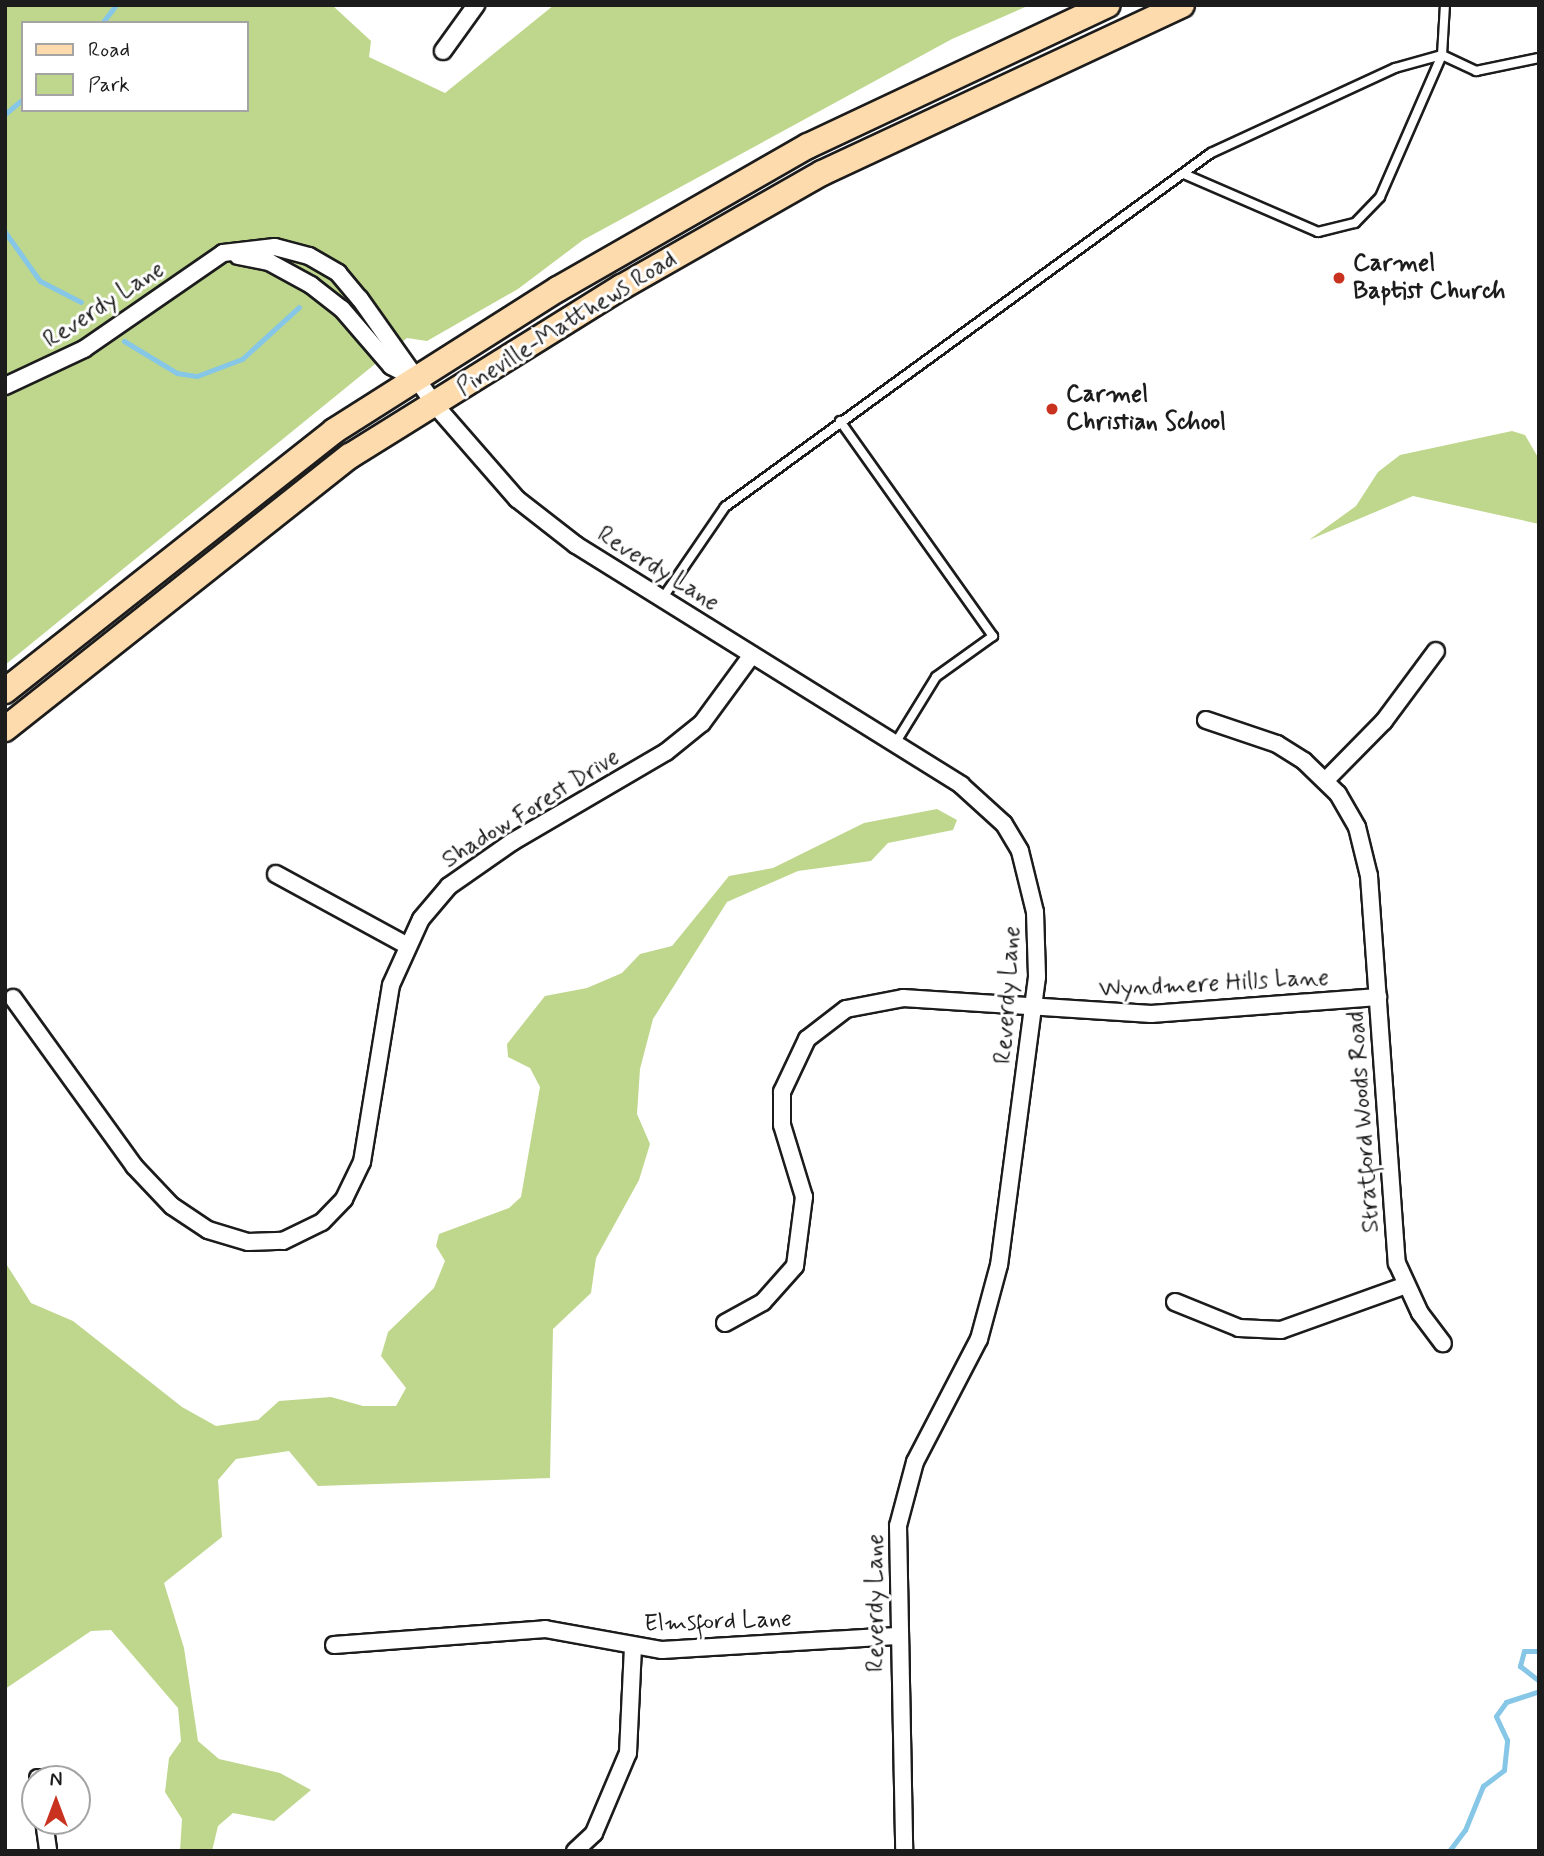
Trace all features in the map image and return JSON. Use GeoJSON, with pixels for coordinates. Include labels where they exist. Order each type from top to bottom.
{"type":"FeatureCollection","features":[{"type":"Feature","properties":{"kind":"main road","name":"Pineville-Matthews Road"},"geometry":{"type":"LineString","coordinates":[[5,691],[334,431],[558,289],[808,146],[1107,5]]}},
{"type":"Feature","properties":{"kind":"main road","name":"Pineville-Matthews Road"},"geometry":{"type":"LineString","coordinates":[[5,729],[350,456],[621,287],[822,173],[1182,5]]}},
{"type":"Feature","properties":{"kind":"street"},"geometry":{"type":"LineString","coordinates":[[443,51],[476,5]]}},
{"type":"Feature","properties":{"kind":"street","name":"Reverdy Lane"},"geometry":{"type":"LineString","coordinates":[[5,386],[84,349],[223,253],[275,247],[338,273],[405,353],[418,380],[435,405],[517,499],[662,599],[896,742],[987,806],[1020,851],[1035,912],[1035,1008],[993,1297],[902,1502],[897,1636],[904,1851]]}},
{"type":"Feature","properties":{"kind":"street","name":"Reverdy Lane"},"geometry":{"type":"LineString","coordinates":[[223,253],[269,262],[311,285],[342,309],[391,366],[418,380]]}},
{"type":"Feature","properties":{"kind":"street"},"geometry":{"type":"LineString","coordinates":[[1326,779],[1384,721],[1436,651]]}},
{"type":"Feature","properties":{"kind":"street","name":"Shadow Forest Drive"},"geometry":{"type":"LineString","coordinates":[[13,998],[134,1166],[172,1206],[208,1230],[248,1242],[283,1241],[322,1222],[344,1199],[362,1162],[391,985],[406,945],[449,886],[693,730],[752,655]]}},
{"type":"Feature","properties":{"kind":"street","name":"Stratford Woods Road"},"geometry":{"type":"LineString","coordinates":[[1206,720],[1277,744],[1326,779],[1349,810],[1366,859],[1397,1263],[1404,1286],[1443,1343]]}},
{"type":"Feature","properties":{"kind":"street"},"geometry":{"type":"LineString","coordinates":[[276,874],[406,945]]}},
{"type":"Feature","properties":{"kind":"street","name":"Wyndmere Hills Lane"},"geometry":{"type":"LineString","coordinates":[[725,1323],[763,1302],[796,1266],[804,1197],[781,1108],[794,1059],[817,1029],[846,1009],[887,998],[1151,1014],[1378,997]]}},
{"type":"Feature","properties":{"kind":"street"},"geometry":{"type":"LineString","coordinates":[[1175,1302],[1239,1328],[1281,1330],[1404,1286]]}},
{"type":"Feature","properties":{"kind":"street","name":"Elmsford Lane"},"geometry":{"type":"LineString","coordinates":[[334,1645],[545,1629],[633,1648],[897,1636]]}},
{"type":"Feature","properties":{"kind":"street"},"geometry":{"type":"LineString","coordinates":[[575,1851],[594,1833],[628,1753],[633,1648]]}},
{"type":"Feature","properties":{"kind":"lane"},"geometry":{"type":"LineString","coordinates":[[1184,174],[1318,232],[1355,223],[1380,197],[1442,55],[1446,5]]}},
{"type":"Feature","properties":{"kind":"lane"},"geometry":{"type":"LineString","coordinates":[[662,599],[725,508],[1211,153],[1369,79],[1442,55],[1476,71],[1539,58]]}},
{"type":"Feature","properties":{"kind":"lane"},"geometry":{"type":"LineString","coordinates":[[841,421],[993,636],[936,677],[896,742]]}},
{"type":"Feature","properties":{"kind":"green space"},"geometry":{"type":"Polygon","coordinates":[[[5,5],[332,5],[371,41],[369,57],[445,93],[554,5],[1030,5],[952,39],[583,240],[518,289],[427,341],[407,338],[5,665],[5,5]]]}},
{"type":"Feature","properties":{"kind":"green space"},"geometry":{"type":"Polygon","coordinates":[[[1512,431],[1525,435],[1539,459],[1539,524],[1413,496],[1309,540],[1356,506],[1378,472],[1400,455],[1512,431]]]}},
{"type":"Feature","properties":{"kind":"green space"},"geometry":{"type":"Polygon","coordinates":[[[937,809],[957,820],[953,830],[888,843],[871,861],[798,871],[727,902],[653,1019],[640,1069],[637,1114],[650,1144],[639,1180],[596,1258],[591,1293],[553,1329],[550,1478],[318,1486],[289,1451],[236,1459],[218,1480],[222,1537],[164,1583],[184,1648],[198,1741],[219,1759],[280,1773],[311,1790],[274,1821],[233,1813],[218,1826],[212,1851],[180,1851],[182,1819],[165,1792],[169,1758],[181,1741],[178,1708],[111,1630],[91,1631],[5,1689],[5,1262],[31,1303],[73,1321],[182,1407],[216,1426],[258,1420],[279,1401],[331,1397],[363,1406],[396,1406],[406,1388],[381,1356],[388,1332],[434,1288],[445,1261],[436,1246],[439,1234],[509,1208],[521,1197],[540,1087],[530,1068],[508,1057],[507,1044],[545,996],[587,988],[622,973],[640,954],[672,946],[729,876],[773,868],[864,823],[937,809]]]}},
{"type":"Feature","properties":{"kind":"waterway"},"geometry":{"type":"LineString","coordinates":[[104,21],[116,5]]}},
{"type":"Feature","properties":{"kind":"waterway"},"geometry":{"type":"LineString","coordinates":[[5,114],[21,101]]}},
{"type":"Feature","properties":{"kind":"waterway"},"geometry":{"type":"LineString","coordinates":[[5,232],[40,281],[81,302]]}},
{"type":"Feature","properties":{"kind":"waterway"},"geometry":{"type":"LineString","coordinates":[[124,341],[177,373],[197,376],[242,359],[299,307]]}},
{"type":"Feature","properties":{"kind":"waterway"},"geometry":{"type":"LineString","coordinates":[[1539,1651],[1524,1651],[1520,1666],[1539,1681]]}},
{"type":"Feature","properties":{"kind":"waterway"},"geometry":{"type":"LineString","coordinates":[[1449,1851],[1465,1830],[1483,1786],[1504,1770],[1507,1740],[1496,1716],[1506,1702],[1539,1691]]}},
{"type":"Feature","properties":{"kind":"place","name":"Carmel Baptist Church"},"geometry":{"type":"Point","coordinates":[1339,278]}},
{"type":"Feature","properties":{"kind":"place","name":"Carmel Christian School"},"geometry":{"type":"Point","coordinates":[1052,409]}}]}
